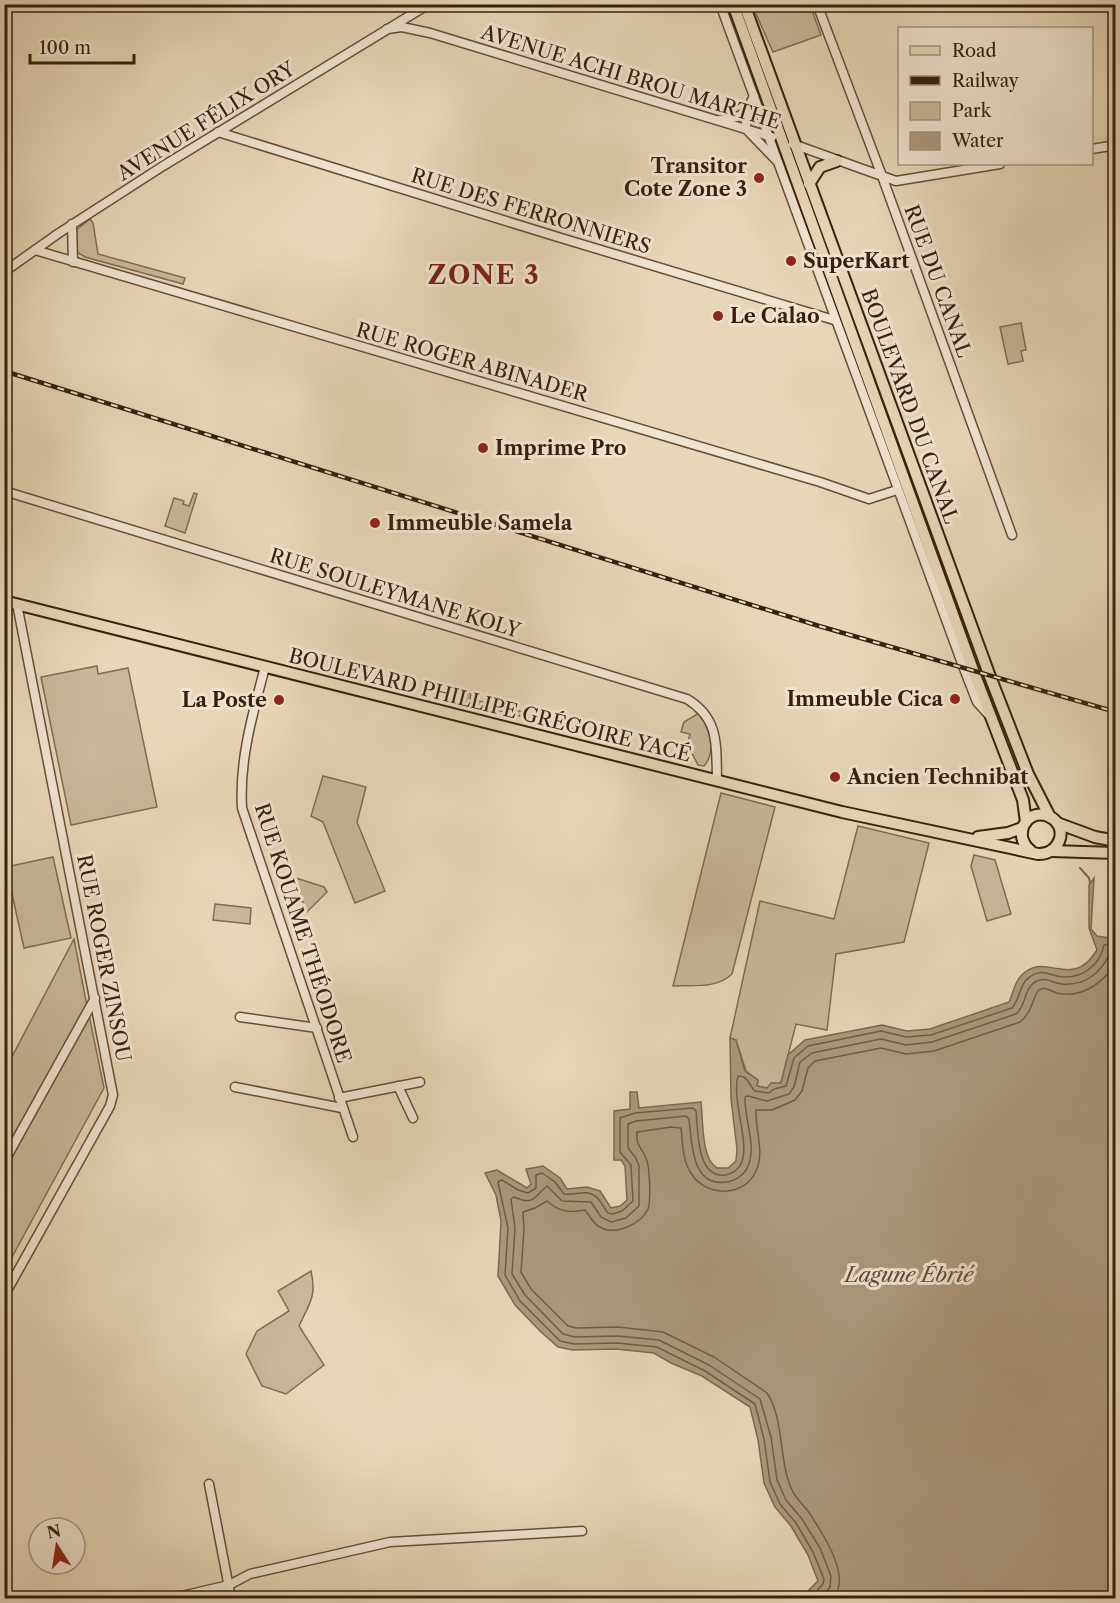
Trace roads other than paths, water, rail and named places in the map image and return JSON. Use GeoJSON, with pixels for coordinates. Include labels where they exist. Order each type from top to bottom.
{"type":"FeatureCollection","features":[{"type":"Feature","properties":{"kind":"main road","name":"BOULEVARD DU CANAL"},"geometry":{"type":"LineString","coordinates":[[744,4],[989,674],[1028,774],[1053,820]]}},
{"type":"Feature","properties":{"kind":"main road","name":"BOULEVARD DU CANAL"},"geometry":{"type":"LineString","coordinates":[[735,10],[1023,800],[1024,825]]}},
{"type":"Feature","properties":{"kind":"main road"},"geometry":{"type":"LineString","coordinates":[[810,184],[820,167],[837,161]]}},
{"type":"Feature","properties":{"kind":"main road","name":"BOULEVARD PHILLIPE GRÉGOIRE YACÉ"},"geometry":{"type":"LineString","coordinates":[[4,601],[842,812],[1031,851]]}},
{"type":"Feature","properties":{"kind":"main road"},"geometry":{"type":"LineString","coordinates":[[1116,841],[1095,837],[1037,815],[1024,825],[1022,838],[1026,848],[1041,854],[1051,851],[1116,853]]}},
{"type":"Feature","properties":{"kind":"main road"},"geometry":{"type":"LineString","coordinates":[[1051,851],[1061,835],[1053,820]]}},
{"type":"Feature","properties":{"kind":"main road","name":"BOULEVARD PHILLIPE GRÉGOIRE YACÉ"},"geometry":{"type":"LineString","coordinates":[[968,838],[1000,835],[1024,825]]}},
{"type":"Feature","properties":{"kind":"street","name":"AVENUE FÉLIX ORY"},"geometry":{"type":"LineString","coordinates":[[4,272],[72,224],[429,4]]}},
{"type":"Feature","properties":{"kind":"street","name":"BOULEVARD DU CANAL"},"geometry":{"type":"LineString","coordinates":[[720,4],[834,320],[976,701],[993,718]]}},
{"type":"Feature","properties":{"kind":"street","name":"RUE DU CANAL"},"geometry":{"type":"LineString","coordinates":[[817,4],[1012,535]]}},
{"type":"Feature","properties":{"kind":"street","name":"AVENUE ACHI BROU MARTHE"},"geometry":{"type":"LineString","coordinates":[[387,29],[402,27],[430,33],[769,136],[896,181],[994,165]]}},
{"type":"Feature","properties":{"kind":"street"},"geometry":{"type":"LineString","coordinates":[[754,96],[746,112],[746,129],[779,163]]}},
{"type":"Feature","properties":{"kind":"street"},"geometry":{"type":"LineString","coordinates":[[717,120],[736,117],[746,112]]}},
{"type":"Feature","properties":{"kind":"street","name":"RUE DES FERRONNIERS"},"geometry":{"type":"LineString","coordinates":[[218,132],[834,320]]}},
{"type":"Feature","properties":{"kind":"street"},"geometry":{"type":"LineString","coordinates":[[1093,149],[1116,145]]}},
{"type":"Feature","properties":{"kind":"street"},"geometry":{"type":"LineString","coordinates":[[72,224],[73,261]]}},
{"type":"Feature","properties":{"kind":"street","name":"RUE ROGER ABINADER"},"geometry":{"type":"LineString","coordinates":[[36,250],[820,482],[869,499],[897,490]]}},
{"type":"Feature","properties":{"kind":"street","name":"RUE SOULEYMANE KOLY"},"geometry":{"type":"LineString","coordinates":[[4,491],[687,699],[700,709],[713,727],[717,780]]}},
{"type":"Feature","properties":{"kind":"street","name":"RUE ROGER ZINSOU"},"geometry":{"type":"LineString","coordinates":[[4,1296],[110,1106],[113,1095],[17,604]]}},
{"type":"Feature","properties":{"kind":"street","name":"RUE KOUAME THÉODORE"},"geometry":{"type":"LineString","coordinates":[[265,667],[245,752],[242,808],[353,1137]]}},
{"type":"Feature","properties":{"kind":"street"},"geometry":{"type":"LineString","coordinates":[[4,1162],[95,998]]}},
{"type":"Feature","properties":{"kind":"street"},"geometry":{"type":"LineString","coordinates":[[240,1017],[318,1028]]}},
{"type":"Feature","properties":{"kind":"street"},"geometry":{"type":"LineString","coordinates":[[339,1098],[420,1082]]}},
{"type":"Feature","properties":{"kind":"street"},"geometry":{"type":"LineString","coordinates":[[398,1086],[413,1118]]}},
{"type":"Feature","properties":{"kind":"street"},"geometry":{"type":"LineString","coordinates":[[235,1087],[342,1108]]}},
{"type":"Feature","properties":{"kind":"street"},"geometry":{"type":"LineString","coordinates":[[209,1484],[231,1599]]}},
{"type":"Feature","properties":{"kind":"street"},"geometry":{"type":"LineString","coordinates":[[173,1599],[229,1585],[250,1574],[390,1542],[582,1531]]}},
{"type":"Feature","properties":{"kind":"water","name":"Lagune Ébrié"},"geometry":{"type":"Polygon","coordinates":[[[1094,878],[1091,929],[1097,936],[1116,939],[1115,1598],[808,1598],[807,1592],[818,1581],[808,1555],[791,1526],[775,1507],[764,1483],[758,1440],[750,1407],[702,1376],[654,1353],[616,1349],[573,1350],[558,1347],[541,1332],[515,1305],[498,1276],[501,1221],[496,1195],[485,1173],[497,1170],[527,1188],[531,1184],[526,1169],[543,1166],[560,1178],[567,1189],[587,1187],[600,1191],[611,1208],[620,1206],[627,1200],[625,1166],[621,1160],[614,1160],[614,1111],[630,1109],[630,1092],[637,1092],[639,1108],[701,1102],[705,1148],[708,1156],[717,1168],[728,1168],[736,1161],[737,1149],[731,1099],[730,1038],[736,1040],[745,1071],[758,1080],[757,1086],[767,1088],[771,1083],[781,1083],[788,1055],[805,1040],[882,1025],[907,1031],[930,1029],[1009,1002],[1018,980],[1029,969],[1078,968],[1087,962],[1097,950],[1089,928],[1089,885],[1094,878]]]}},
{"type":"Feature","properties":{"kind":"waterway"},"geometry":{"type":"LineString","coordinates":[[1080,868],[1089,878],[1090,883]]}},
{"type":"Feature","properties":{"kind":"railway"},"geometry":{"type":"LineString","coordinates":[[4,371],[819,626],[1116,712]]}},
{"type":"Feature","properties":{"kind":"place","name":"Transitor Cote Zone 3"},"geometry":{"type":"Point","coordinates":[759,178]}},
{"type":"Feature","properties":{"kind":"place","name":"SuperKart"},"geometry":{"type":"Point","coordinates":[791,261]}},
{"type":"Feature","properties":{"kind":"place","name":"Le Calao"},"geometry":{"type":"Point","coordinates":[718,316]}},
{"type":"Feature","properties":{"kind":"place","name":"Imprime Pro"},"geometry":{"type":"Point","coordinates":[483,448]}},
{"type":"Feature","properties":{"kind":"place","name":"Immeuble Samela"},"geometry":{"type":"Point","coordinates":[375,523]}},
{"type":"Feature","properties":{"kind":"place","name":"Immeuble Cica"},"geometry":{"type":"Point","coordinates":[955,699]}},
{"type":"Feature","properties":{"kind":"place","name":"La Poste"},"geometry":{"type":"Point","coordinates":[279,700]}},
{"type":"Feature","properties":{"kind":"place","name":"Ancien Technibat"},"geometry":{"type":"Point","coordinates":[835,777]}},
{"type":"Feature","properties":{"kind":"district","name":"ZONE 3"},"geometry":{"type":"Point","coordinates":[484,275]}}]}
